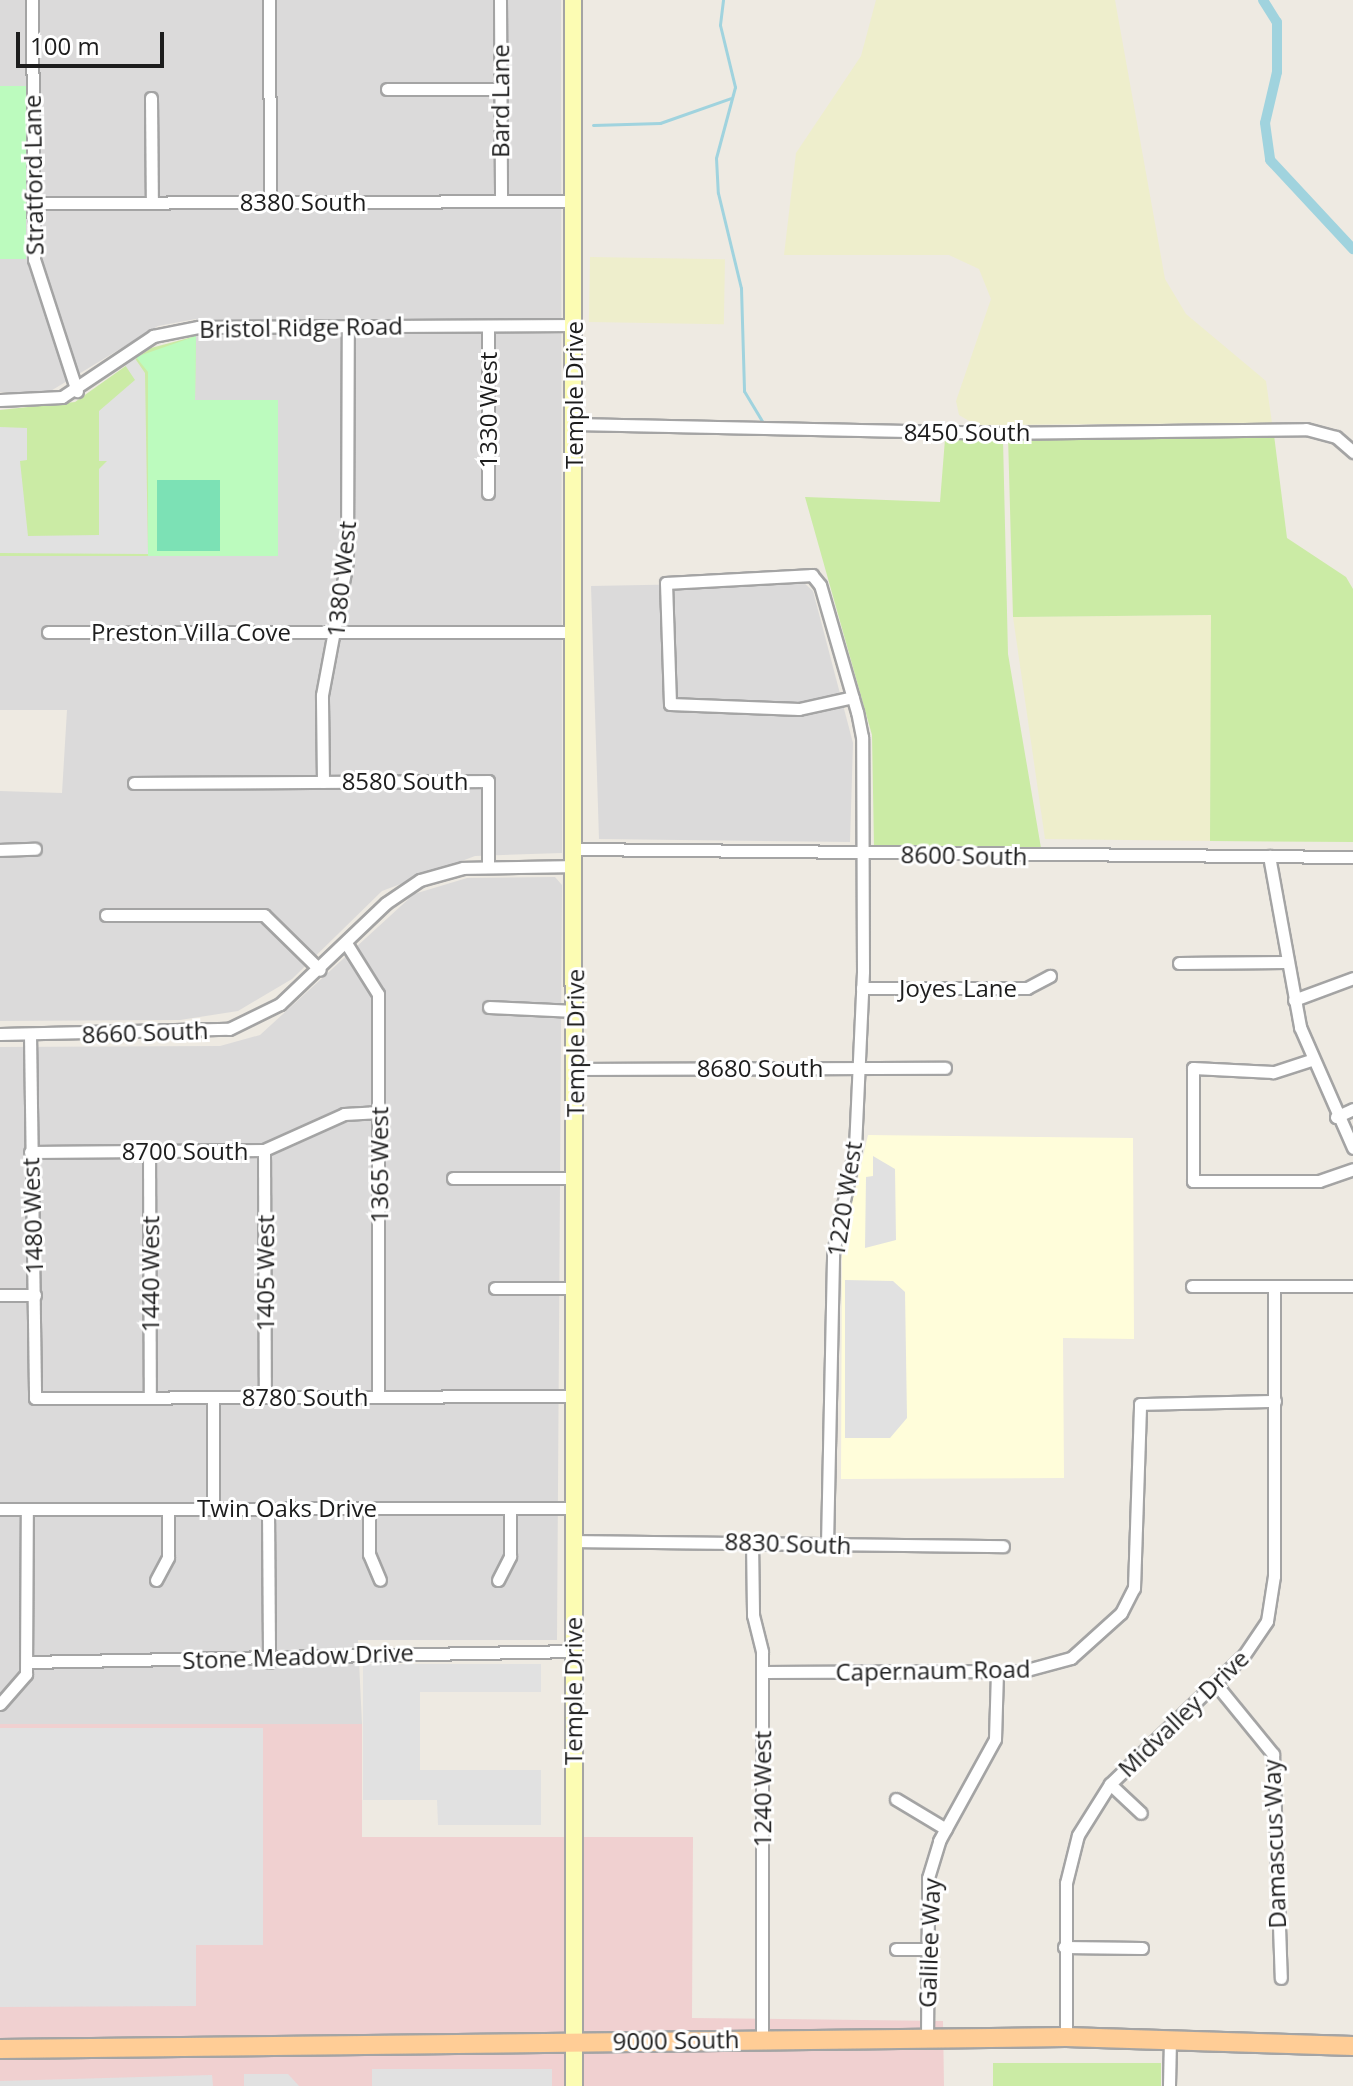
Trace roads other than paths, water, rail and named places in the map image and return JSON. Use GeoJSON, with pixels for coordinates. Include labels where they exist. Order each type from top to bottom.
{"type":"FeatureCollection","features":[{"type":"Feature","properties":{"kind":"main road","name":"9000 South"},"geometry":{"type":"LineString","coordinates":[[0,2049],[1066,2037],[1353,2046]]}},
{"type":"Feature","properties":{"kind":"street","name":"Stratford Lane"},"geometry":{"type":"LineString","coordinates":[[32,0],[35,270],[77,391]]}},
{"type":"Feature","properties":{"kind":"street"},"geometry":{"type":"LineString","coordinates":[[269,0],[270,202]]}},
{"type":"Feature","properties":{"kind":"street","name":"Bard Lane"},"geometry":{"type":"LineString","coordinates":[[500,0],[501,201]]}},
{"type":"Feature","properties":{"kind":"street","name":"Temple Drive"},"geometry":{"type":"LineString","coordinates":[[573,0],[574,2086]]}},
{"type":"Feature","properties":{"kind":"street"},"geometry":{"type":"LineString","coordinates":[[387,89],[500,89]]}},
{"type":"Feature","properties":{"kind":"street"},"geometry":{"type":"LineString","coordinates":[[151,98],[152,203]]}},
{"type":"Feature","properties":{"kind":"street","name":"8380 South"},"geometry":{"type":"LineString","coordinates":[[33,203],[573,201]]}},
{"type":"Feature","properties":{"kind":"street","name":"Bristol Ridge Road"},"geometry":{"type":"LineString","coordinates":[[77,391],[140,344],[172,331],[573,325]]}},
{"type":"Feature","properties":{"kind":"street","name":"1380 West"},"geometry":{"type":"LineString","coordinates":[[323,782],[322,695],[347,561],[348,326]]}},
{"type":"Feature","properties":{"kind":"street","name":"1330 West"},"geometry":{"type":"LineString","coordinates":[[488,326],[488,493]]}},
{"type":"Feature","properties":{"kind":"street"},"geometry":{"type":"LineString","coordinates":[[0,400],[77,391]]}},
{"type":"Feature","properties":{"kind":"street","name":"8450 South"},"geometry":{"type":"LineString","coordinates":[[574,424],[991,433],[1306,429],[1336,437],[1353,452]]}},
{"type":"Feature","properties":{"kind":"street","name":"1220 West"},"geometry":{"type":"LineString","coordinates":[[827,1545],[833,1253],[855,1148],[856,1068],[862,988],[864,750],[853,697],[812,575],[666,583],[667,701],[799,709],[853,697]]}},
{"type":"Feature","properties":{"kind":"street","name":"Preston Villa Cove"},"geometry":{"type":"LineString","coordinates":[[48,632],[574,632]]}},
{"type":"Feature","properties":{"kind":"street","name":"8580 South"},"geometry":{"type":"LineString","coordinates":[[134,783],[488,781],[488,867]]}},
{"type":"Feature","properties":{"kind":"street"},"geometry":{"type":"LineString","coordinates":[[0,850],[35,849]]}},
{"type":"Feature","properties":{"kind":"street","name":"8600 South"},"geometry":{"type":"LineString","coordinates":[[488,867],[574,858],[864,854],[1353,857]]}},
{"type":"Feature","properties":{"kind":"street"},"geometry":{"type":"LineString","coordinates":[[1269,856],[1285,962],[1311,1060],[1353,1148]]}},
{"type":"Feature","properties":{"kind":"street","name":"8660 South"},"geometry":{"type":"LineString","coordinates":[[0,1034],[229,1029],[280,1004],[420,880],[488,867]]}},
{"type":"Feature","properties":{"kind":"street"},"geometry":{"type":"LineString","coordinates":[[106,915],[264,915],[320,970]]}},
{"type":"Feature","properties":{"kind":"street","name":"1365 West"},"geometry":{"type":"LineString","coordinates":[[346,943],[378,994],[378,1397]]}},
{"type":"Feature","properties":{"kind":"street"},"geometry":{"type":"LineString","coordinates":[[1179,963],[1285,962]]}},
{"type":"Feature","properties":{"kind":"street","name":"Joyes Lane"},"geometry":{"type":"LineString","coordinates":[[862,988],[1027,988],[1050,976]]}},
{"type":"Feature","properties":{"kind":"street"},"geometry":{"type":"LineString","coordinates":[[1294,1000],[1353,978]]}},
{"type":"Feature","properties":{"kind":"street"},"geometry":{"type":"LineString","coordinates":[[489,1007],[575,1011]]}},
{"type":"Feature","properties":{"kind":"street","name":"1480 West"},"geometry":{"type":"LineString","coordinates":[[30,1034],[35,1398]]}},
{"type":"Feature","properties":{"kind":"street"},"geometry":{"type":"LineString","coordinates":[[1311,1060],[1273,1072],[1193,1068],[1193,1181],[1319,1181],[1353,1169]]}},
{"type":"Feature","properties":{"kind":"street","name":"8680 South"},"geometry":{"type":"LineString","coordinates":[[575,1069],[945,1068]]}},
{"type":"Feature","properties":{"kind":"street"},"geometry":{"type":"LineString","coordinates":[[1336,1117],[1353,1109]]}},
{"type":"Feature","properties":{"kind":"street","name":"8700 South"},"geometry":{"type":"LineString","coordinates":[[30,1152],[264,1150],[344,1114],[380,1112]]}},
{"type":"Feature","properties":{"kind":"street","name":"1405 West"},"geometry":{"type":"LineString","coordinates":[[264,1150],[265,1397]]}},
{"type":"Feature","properties":{"kind":"street","name":"1440 West"},"geometry":{"type":"LineString","coordinates":[[149,1151],[150,1397]]}},
{"type":"Feature","properties":{"kind":"street"},"geometry":{"type":"LineString","coordinates":[[453,1178],[575,1178]]}},
{"type":"Feature","properties":{"kind":"street"},"geometry":{"type":"LineString","coordinates":[[1192,1286],[1353,1286]]}},
{"type":"Feature","properties":{"kind":"street","name":"Midvalley Drive"},"geometry":{"type":"LineString","coordinates":[[1066,2037],[1064,1947],[1070,1859],[1110,1784],[1257,1640],[1273,1599],[1274,1286]]}},
{"type":"Feature","properties":{"kind":"street"},"geometry":{"type":"LineString","coordinates":[[495,1288],[575,1288]]}},
{"type":"Feature","properties":{"kind":"street"},"geometry":{"type":"LineString","coordinates":[[0,1295],[35,1295]]}},
{"type":"Feature","properties":{"kind":"street","name":"8780 South"},"geometry":{"type":"LineString","coordinates":[[35,1398],[574,1396]]}},
{"type":"Feature","properties":{"kind":"street"},"geometry":{"type":"LineString","coordinates":[[213,1397],[213,1509]]}},
{"type":"Feature","properties":{"kind":"street","name":"Capernaum Road"},"geometry":{"type":"LineString","coordinates":[[762,1672],[997,1671],[1071,1658],[1129,1600],[1136,1572],[1140,1404],[1275,1401]]}},
{"type":"Feature","properties":{"kind":"street"},"geometry":{"type":"LineString","coordinates":[[369,1508],[369,1554],[380,1580]]}},
{"type":"Feature","properties":{"kind":"street"},"geometry":{"type":"LineString","coordinates":[[498,1580],[510,1556],[510,1508]]}},
{"type":"Feature","properties":{"kind":"street","name":"Twin Oaks Drive"},"geometry":{"type":"LineString","coordinates":[[0,1509],[574,1508]]}},
{"type":"Feature","properties":{"kind":"street"},"geometry":{"type":"LineString","coordinates":[[0,1704],[21,1686],[27,1662],[27,1509]]}},
{"type":"Feature","properties":{"kind":"street"},"geometry":{"type":"LineString","coordinates":[[156,1580],[168,1557],[168,1509]]}},
{"type":"Feature","properties":{"kind":"street"},"geometry":{"type":"LineString","coordinates":[[268,1509],[269,1662]]}},
{"type":"Feature","properties":{"kind":"street","name":"8830 South"},"geometry":{"type":"LineString","coordinates":[[574,1541],[752,1540],[827,1545],[1003,1546]]}},
{"type":"Feature","properties":{"kind":"street","name":"1240 West"},"geometry":{"type":"LineString","coordinates":[[752,1540],[762,1672],[762,2039]]}},
{"type":"Feature","properties":{"kind":"street","name":"Stone Meadow Drive"},"geometry":{"type":"LineString","coordinates":[[27,1662],[269,1662],[361,1651],[573,1651]]}},
{"type":"Feature","properties":{"kind":"street","name":"Galilee Way"},"geometry":{"type":"LineString","coordinates":[[927,2039],[928,1878],[946,1829],[995,1739],[997,1671]]}},
{"type":"Feature","properties":{"kind":"street","name":"Damascus Way"},"geometry":{"type":"LineString","coordinates":[[1215,1683],[1273,1754],[1281,1978]]}},
{"type":"Feature","properties":{"kind":"street"},"geometry":{"type":"LineString","coordinates":[[1110,1784],[1141,1813]]}},
{"type":"Feature","properties":{"kind":"street"},"geometry":{"type":"LineString","coordinates":[[896,1799],[946,1829]]}},
{"type":"Feature","properties":{"kind":"street"},"geometry":{"type":"LineString","coordinates":[[1064,1947],[1142,1948]]}},
{"type":"Feature","properties":{"kind":"street"},"geometry":{"type":"LineString","coordinates":[[896,1949],[926,1949]]}},
{"type":"Feature","properties":{"kind":"street"},"geometry":{"type":"LineString","coordinates":[[1169,2086],[1170,2039]]}},
{"type":"Feature","properties":{"kind":"waterway"},"geometry":{"type":"LineString","coordinates":[[723,0],[720,25],[735,87],[716,158],[718,193],[741,288],[744,391],[764,424]]}},
{"type":"Feature","properties":{"kind":"waterway"},"geometry":{"type":"LineString","coordinates":[[1263,0],[1277,22],[1277,72],[1265,123],[1270,160],[1353,249]]}},
{"type":"Feature","properties":{"kind":"waterway"},"geometry":{"type":"LineString","coordinates":[[593,125],[660,123],[731,98]]}}]}
